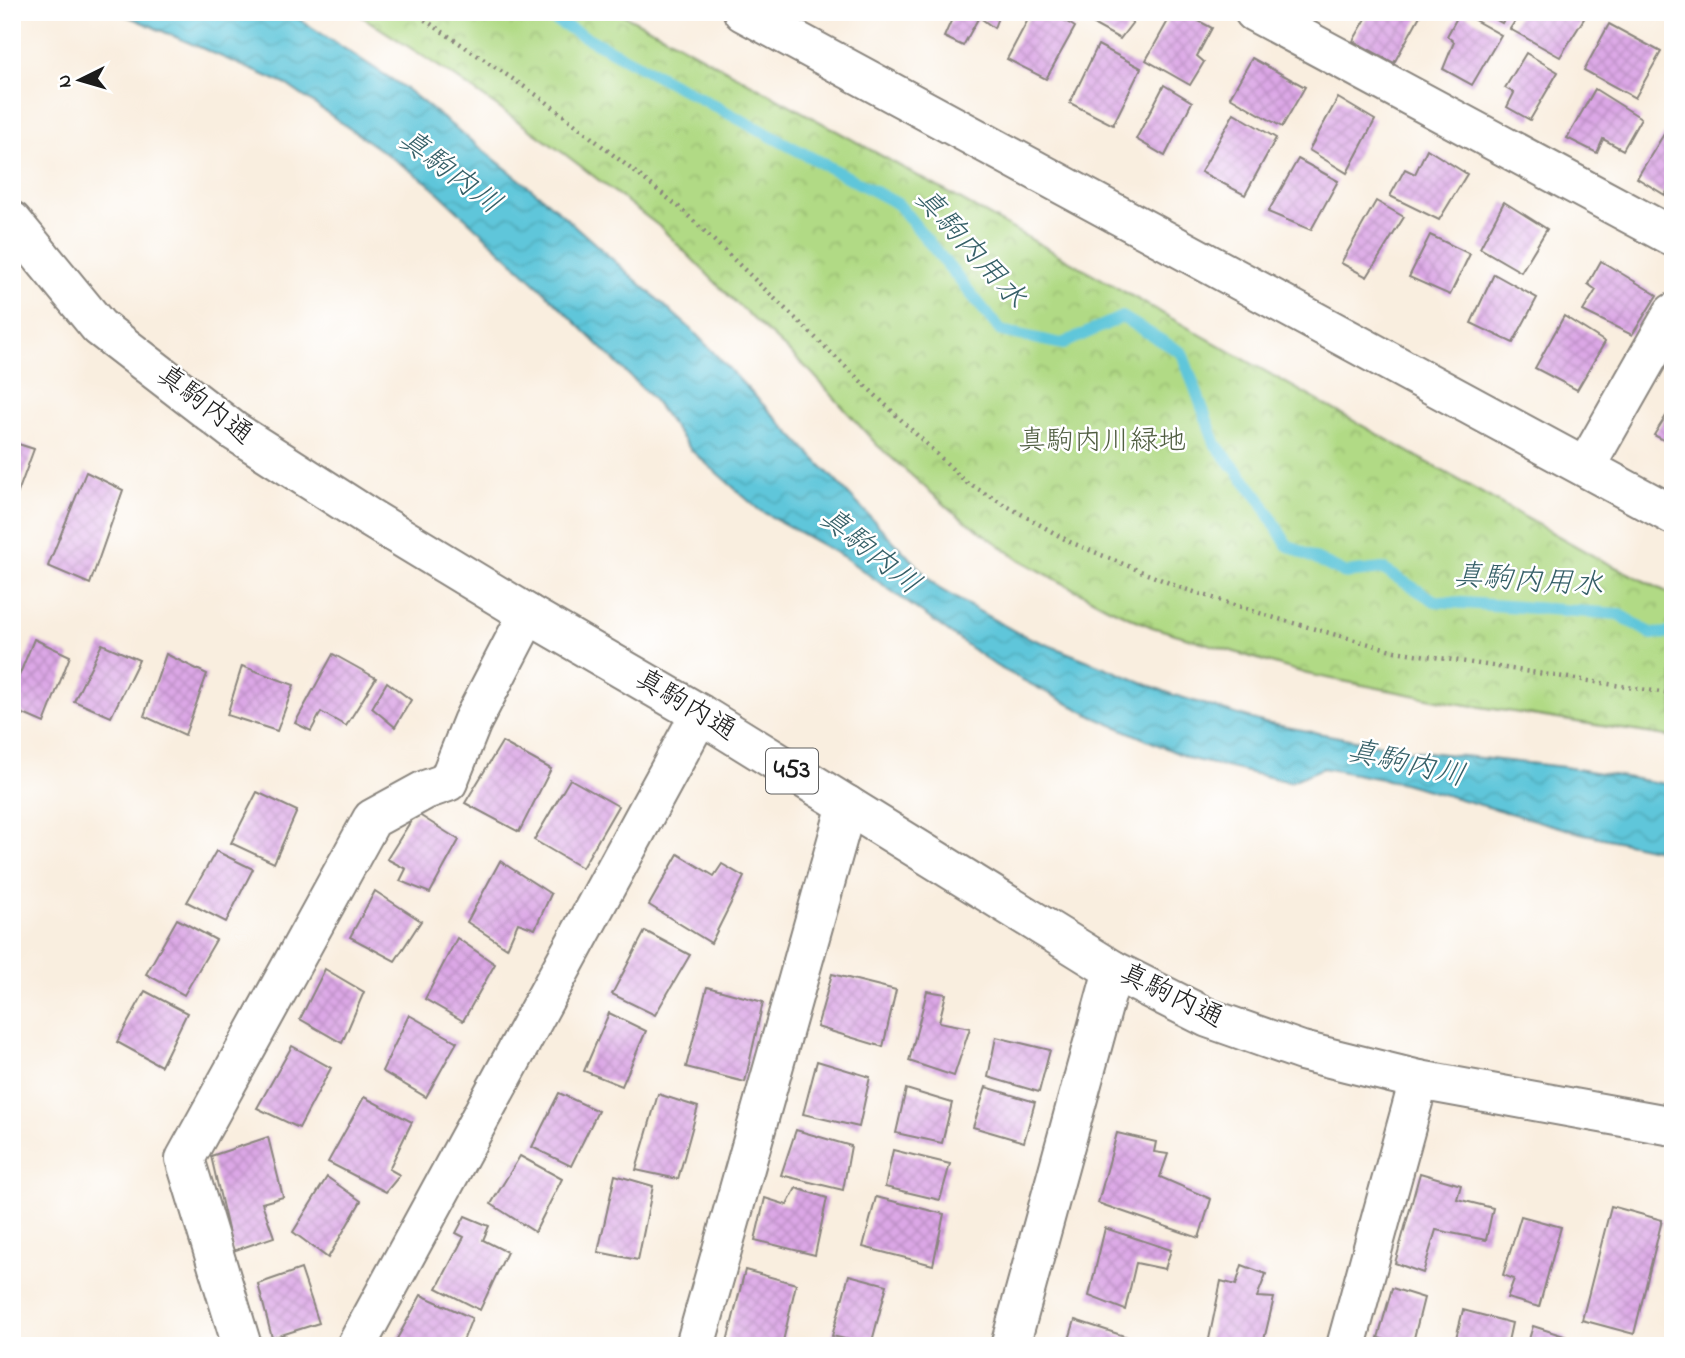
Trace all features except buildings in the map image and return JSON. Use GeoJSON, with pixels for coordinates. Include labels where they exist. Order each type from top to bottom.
{"type":"FeatureCollection","features":[{"type":"Feature","properties":{"kind":"main road"},"geometry":{"type":"LineString","coordinates":[[1254,12],[1673,237]]}},
{"type":"Feature","properties":{"kind":"main road"},"geometry":{"type":"LineString","coordinates":[[767,18],[1673,515]]}},
{"type":"Feature","properties":{"kind":"main road","name":"真駒内通"},"geometry":{"type":"LineString","coordinates":[[12,221],[99,327],[234,431],[368,517],[700,714],[1113,970],[1208,1018],[1302,1051],[1419,1080],[1673,1126]]}},
{"type":"Feature","properties":{"kind":"main road"},"geometry":{"type":"LineString","coordinates":[[1586,466],[1673,313]]}},
{"type":"Feature","properties":{"kind":"main road"},"geometry":{"type":"LineString","coordinates":[[242,1346],[185,1159],[372,820],[425,790],[448,782],[472,722],[528,614]]}},
{"type":"Feature","properties":{"kind":"main road"},"geometry":{"type":"LineString","coordinates":[[356,1346],[700,714]]}},
{"type":"Feature","properties":{"kind":"main road"},"geometry":{"type":"LineString","coordinates":[[695,1346],[847,805]]}},
{"type":"Feature","properties":{"kind":"main road"},"geometry":{"type":"LineString","coordinates":[[1010,1346],[1113,970]]}},
{"type":"Feature","properties":{"kind":"main road"},"geometry":{"type":"LineString","coordinates":[[1346,1346],[1419,1080]]}},
{"type":"Feature","properties":{"kind":"path"},"geometry":{"type":"LineString","coordinates":[[413,12],[544,100],[679,207],[967,483],[1070,542],[1179,587],[1275,618],[1395,651],[1673,694]]}},
{"type":"Feature","properties":{"kind":"green space","name":"真駒内川緑地"},"geometry":{"type":"Polygon","coordinates":[[[355,12],[618,12],[663,35],[1601,560],[1673,595],[1673,737],[1448,702],[1307,674],[1152,627],[1107,607],[1020,560],[952,511],[877,445],[811,372],[736,303],[660,227],[566,155],[452,75],[355,12]]]}},
{"type":"Feature","properties":{"kind":"water","name":"真駒内川"},"geometry":{"type":"Polygon","coordinates":[[[118,12],[288,12],[405,88],[548,202],[692,330],[938,588],[1018,633],[1174,695],[1265,723],[1408,750],[1564,767],[1673,785],[1673,853],[1580,833],[1403,783],[1323,768],[1290,782],[1191,759],[1094,717],[996,666],[844,557],[759,510],[691,450],[651,397],[543,290],[428,183],[287,85],[118,12]]]}},
{"type":"Feature","properties":{"kind":"waterway","name":"真駒内用水"},"geometry":{"type":"LineString","coordinates":[[539,12],[898,204],[1001,331],[1062,344],[1122,317],[1182,353],[1216,445],[1260,499],[1287,545],[1344,573],[1383,569],[1435,601],[1618,614],[1652,634],[1673,633]]}}]}
